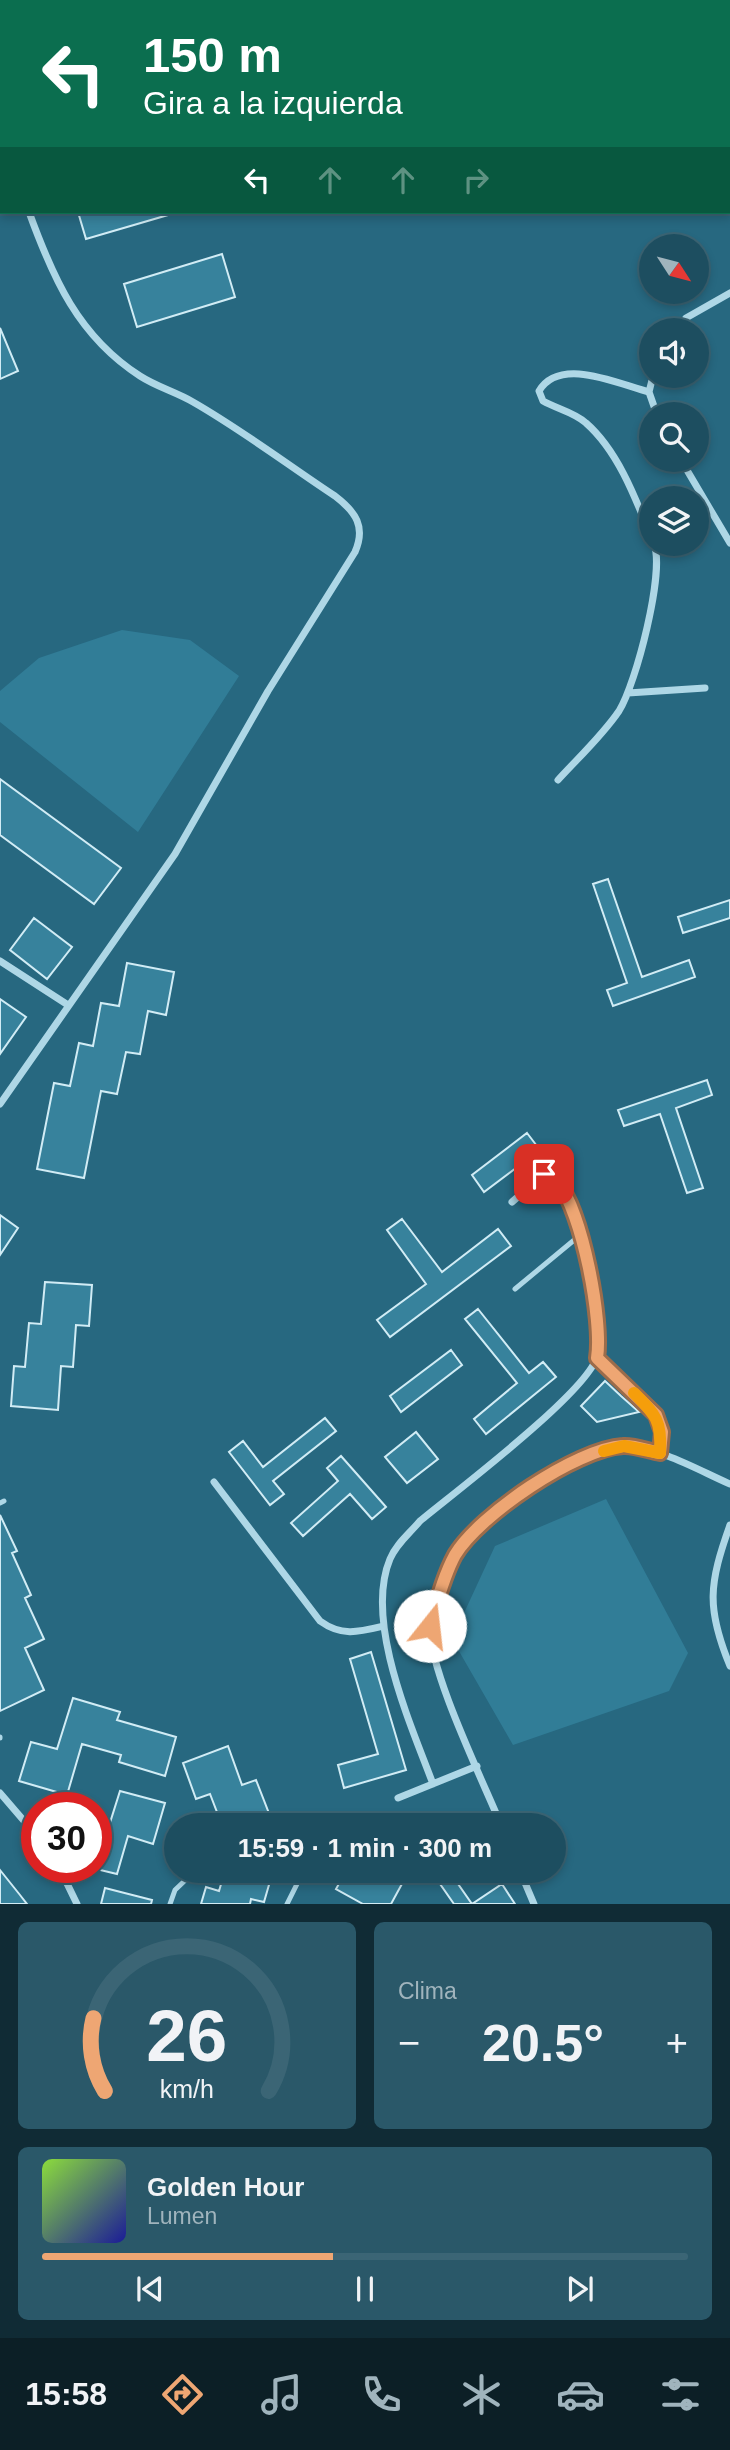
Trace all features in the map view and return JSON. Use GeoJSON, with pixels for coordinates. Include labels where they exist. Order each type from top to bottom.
{"type":"FeatureCollection","features":[{"type":"Feature","properties":{"kind":"street"},"geometry":{"type":"LineString","coordinates":[[0,1104],[176,854],[268,691],[355,552],[361,529],[350,507],[335,496],[192,401],[158,386],[125,366],[99,341],[65,299],[51,274],[30,214]]}},
{"type":"Feature","properties":{"kind":"street"},"geometry":{"type":"LineString","coordinates":[[686,318],[730,293]]}},
{"type":"Feature","properties":{"kind":"street"},"geometry":{"type":"LineString","coordinates":[[639,506],[606,444],[586,423],[543,401],[539,391],[546,380],[565,373],[649,392]]}},
{"type":"Feature","properties":{"kind":"street"},"geometry":{"type":"LineString","coordinates":[[650,388],[652,402]]}},
{"type":"Feature","properties":{"kind":"street"},"geometry":{"type":"LineString","coordinates":[[688,472],[730,543]]}},
{"type":"Feature","properties":{"kind":"street"},"geometry":{"type":"LineString","coordinates":[[558,780],[597,738],[628,693],[659,570],[656,556]]}},
{"type":"Feature","properties":{"kind":"street"},"geometry":{"type":"LineString","coordinates":[[628,693],[705,688]]}},
{"type":"Feature","properties":{"kind":"street"},"geometry":{"type":"LineString","coordinates":[[0,961],[68,1005]]}},
{"type":"Feature","properties":{"kind":"street"},"geometry":{"type":"LineString","coordinates":[[433,1784],[404,1707],[384,1626],[390,1560],[399,1544],[420,1521],[574,1391],[597,1358],[600,1338],[591,1272],[557,1181],[544,1174],[512,1202]]}},
{"type":"Feature","properties":{"kind":"street"},"geometry":{"type":"LineString","coordinates":[[597,1358],[656,1415],[662,1432],[660,1453]]}},
{"type":"Feature","properties":{"kind":"street"},"geometry":{"type":"LineString","coordinates":[[496,1813],[440,1675],[430,1626],[456,1554],[487,1522],[538,1479],[585,1457],[624,1446],[660,1453],[730,1484]]}},
{"type":"Feature","properties":{"kind":"street"},"geometry":{"type":"LineString","coordinates":[[214,1482],[320,1621],[333,1631],[345,1633],[384,1626]]}},
{"type":"Feature","properties":{"kind":"street"},"geometry":{"type":"LineString","coordinates":[[730,1525],[717,1560],[712,1591],[714,1626],[730,1666]]}},
{"type":"Feature","properties":{"kind":"street"},"geometry":{"type":"LineString","coordinates":[[398,1798],[477,1766]]}},
{"type":"Feature","properties":{"kind":"street"},"geometry":{"type":"LineString","coordinates":[[0,1793],[21,1817]]}},
{"type":"Feature","properties":{"kind":"street"},"geometry":{"type":"LineString","coordinates":[[67,1883],[77,1904]]}},
{"type":"Feature","properties":{"kind":"street"},"geometry":{"type":"LineString","coordinates":[[525,1883],[534,1904]]}},
{"type":"Feature","properties":{"kind":"lane"},"geometry":{"type":"LineString","coordinates":[[515,1289],[579,1236]]}},
{"type":"Feature","properties":{"kind":"lane"},"geometry":{"type":"LineString","coordinates":[[170,1904],[175,1890],[182,1883]]}},
{"type":"Feature","properties":{"kind":"lane"},"geometry":{"type":"LineString","coordinates":[[287,1904],[297,1883]]}},
{"type":"Feature","properties":{"kind":"shaded area"},"geometry":{"type":"Polygon","coordinates":[[[122,630],[190,640],[239,676],[138,832],[0,722],[0,691],[39,658],[122,630]]]}},
{"type":"Feature","properties":{"kind":"shaded area"},"geometry":{"type":"Polygon","coordinates":[[[606,1499],[688,1653],[669,1691],[513,1745],[452,1639],[495,1546],[606,1499]]]}},
{"type":"Feature","properties":{"kind":"building"},"geometry":{"type":"Polygon","coordinates":[[[79,214],[168,215],[86,239],[79,214]]]}},
{"type":"Feature","properties":{"kind":"building"},"geometry":{"type":"Polygon","coordinates":[[[222,254],[235,297],[137,327],[124,284],[222,254]]]}},
{"type":"Feature","properties":{"kind":"building"},"geometry":{"type":"Polygon","coordinates":[[[0,328],[18,371],[0,379],[0,328]]]}},
{"type":"Feature","properties":{"kind":"building"},"geometry":{"type":"Polygon","coordinates":[[[0,779],[121,868],[94,904],[0,835],[0,779]]]}},
{"type":"Feature","properties":{"kind":"building"},"geometry":{"type":"Polygon","coordinates":[[[608,879],[642,977],[689,960],[695,977],[613,1006],[607,990],[627,983],[593,884],[608,879]]]}},
{"type":"Feature","properties":{"kind":"building"},"geometry":{"type":"Polygon","coordinates":[[[730,900],[730,918],[683,933],[678,917],[730,900]]]}},
{"type":"Feature","properties":{"kind":"building"},"geometry":{"type":"Polygon","coordinates":[[[34,918],[72,947],[47,979],[10,950],[34,918]]]}},
{"type":"Feature","properties":{"kind":"building"},"geometry":{"type":"Polygon","coordinates":[[[127,963],[174,972],[166,1015],[148,1011],[140,1054],[126,1052],[117,1094],[101,1091],[84,1178],[37,1169],[54,1083],[70,1086],[79,1043],[93,1046],[101,1003],[119,1006],[127,963]]]}},
{"type":"Feature","properties":{"kind":"building"},"geometry":{"type":"Polygon","coordinates":[[[0,999],[26,1017],[0,1054],[0,999]]]}},
{"type":"Feature","properties":{"kind":"building"},"geometry":{"type":"Polygon","coordinates":[[[707,1080],[712,1095],[676,1108],[703,1188],[687,1193],[660,1114],[624,1126],[618,1110],[707,1080]]]}},
{"type":"Feature","properties":{"kind":"building"},"geometry":{"type":"Polygon","coordinates":[[[527,1133],[540,1150],[484,1192],[472,1175],[527,1133]]]}},
{"type":"Feature","properties":{"kind":"building"},"geometry":{"type":"Polygon","coordinates":[[[0,1215],[18,1228],[0,1255],[0,1215]]]}},
{"type":"Feature","properties":{"kind":"building"},"geometry":{"type":"Polygon","coordinates":[[[402,1219],[442,1272],[498,1229],[511,1246],[390,1337],[377,1320],[426,1284],[387,1230],[402,1219]]]}},
{"type":"Feature","properties":{"kind":"building"},"geometry":{"type":"Polygon","coordinates":[[[45,1282],[92,1285],[89,1326],[76,1325],[73,1367],[61,1366],[58,1410],[11,1406],[14,1366],[25,1367],[29,1323],[41,1324],[45,1282]]]}},
{"type":"Feature","properties":{"kind":"building"},"geometry":{"type":"Polygon","coordinates":[[[478,1309],[529,1373],[543,1362],[556,1377],[486,1434],[474,1419],[517,1383],[465,1319],[478,1309]]]}},
{"type":"Feature","properties":{"kind":"building"},"geometry":{"type":"Polygon","coordinates":[[[451,1350],[462,1365],[401,1412],[390,1396],[451,1350]]]}},
{"type":"Feature","properties":{"kind":"building"},"geometry":{"type":"Polygon","coordinates":[[[605,1381],[639,1412],[597,1422],[581,1406],[605,1381]]]}},
{"type":"Feature","properties":{"kind":"building"},"geometry":{"type":"Polygon","coordinates":[[[325,1418],[336,1431],[273,1481],[284,1494],[270,1505],[229,1452],[243,1441],[263,1467],[325,1418]]]}},
{"type":"Feature","properties":{"kind":"building"},"geometry":{"type":"Polygon","coordinates":[[[416,1432],[438,1459],[407,1483],[385,1457],[416,1432]]]}},
{"type":"Feature","properties":{"kind":"building"},"geometry":{"type":"Polygon","coordinates":[[[341,1456],[386,1507],[372,1519],[350,1494],[303,1536],[291,1523],[338,1481],[327,1468],[341,1456]]]}},
{"type":"Feature","properties":{"kind":"building"},"geometry":{"type":"Polygon","coordinates":[[[0,1515],[17,1551],[12,1553],[31,1595],[25,1598],[44,1639],[25,1648],[44,1690],[0,1711],[0,1515]]]}},
{"type":"Feature","properties":{"kind":"building"},"geometry":{"type":"Polygon","coordinates":[[[371,1652],[406,1770],[344,1788],[338,1765],[378,1754],[350,1659],[371,1652]]]}},
{"type":"Feature","properties":{"kind":"building"},"geometry":{"type":"Polygon","coordinates":[[[73,1698],[120,1712],[117,1720],[176,1737],[165,1776],[119,1762],[121,1755],[82,1744],[68,1792],[57,1792],[19,1781],[31,1742],[57,1749],[73,1698]]]}},
{"type":"Feature","properties":{"kind":"building"},"geometry":{"type":"Polygon","coordinates":[[[228,1746],[242,1785],[256,1780],[269,1813],[217,1813],[210,1794],[196,1799],[183,1763],[228,1746]]]}},
{"type":"Feature","properties":{"kind":"building"},"geometry":{"type":"Polygon","coordinates":[[[120,1791],[165,1803],[153,1844],[128,1836],[117,1874],[112,1873],[112,1816],[120,1791]]]}},
{"type":"Feature","properties":{"kind":"building"},"geometry":{"type":"Polygon","coordinates":[[[0,1870],[20,1895],[27,1904],[0,1904],[0,1870]]]}},
{"type":"Feature","properties":{"kind":"building"},"geometry":{"type":"Polygon","coordinates":[[[221,1883],[270,1883],[264,1902],[251,1899],[250,1904],[201,1904],[206,1887],[219,1891],[221,1883]]]}},
{"type":"Feature","properties":{"kind":"building"},"geometry":{"type":"Polygon","coordinates":[[[339,1883],[402,1883],[391,1904],[363,1904],[336,1889],[339,1883]]]}},
{"type":"Feature","properties":{"kind":"building"},"geometry":{"type":"Polygon","coordinates":[[[439,1883],[457,1883],[472,1904],[454,1904],[439,1883]]]}},
{"type":"Feature","properties":{"kind":"building"},"geometry":{"type":"Polygon","coordinates":[[[502,1884],[515,1904],[472,1904],[502,1884]]]}},
{"type":"Feature","properties":{"kind":"building"},"geometry":{"type":"Polygon","coordinates":[[[105,1888],[152,1900],[151,1904],[101,1904],[105,1888]]]}},
{"type":"Feature","properties":{"kind":"slow traffic"},"geometry":{"type":"LineString","coordinates":[[604,1451],[624,1446],[660,1453],[662,1432],[656,1415],[634,1393]]}},
{"type":"Feature","properties":{"kind":"route"},"geometry":{"type":"LineString","coordinates":[[430,1626],[440,1592],[456,1554],[487,1522],[538,1479],[585,1457],[624,1446],[660,1453],[662,1432],[656,1415],[597,1358],[600,1338],[591,1272],[568,1201],[557,1181],[544,1174]]}}]}
